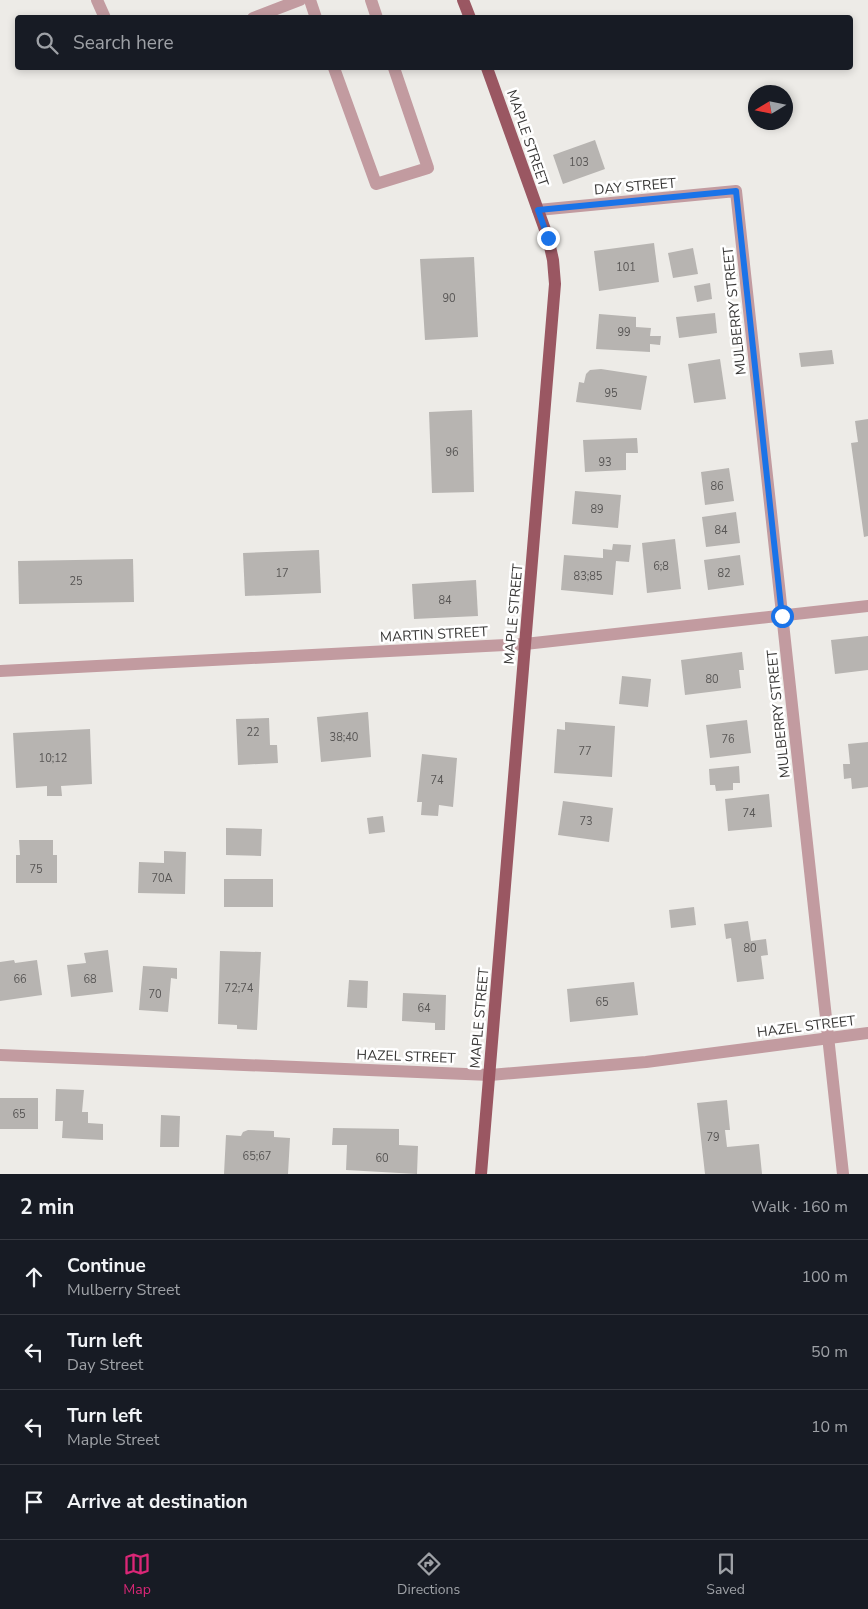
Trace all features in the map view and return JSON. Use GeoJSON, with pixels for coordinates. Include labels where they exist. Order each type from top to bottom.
{"type":"FeatureCollection","features":[{"type":"Feature","properties":{"kind":"main road"},"geometry":{"type":"LineString","coordinates":[[463,0],[469,15]]}},
{"type":"Feature","properties":{"kind":"main road","name":"MAPLE STREET"},"geometry":{"type":"LineString","coordinates":[[482,1174],[555,284],[551,249],[488,70]]}},
{"type":"Feature","properties":{"kind":"street"},"geometry":{"type":"LineString","coordinates":[[98,0],[104,15]]}},
{"type":"Feature","properties":{"kind":"street"},"geometry":{"type":"LineString","coordinates":[[261,15],[300,0]]}},
{"type":"Feature","properties":{"kind":"street"},"geometry":{"type":"LineString","coordinates":[[310,0],[315,15]]}},
{"type":"Feature","properties":{"kind":"street"},"geometry":{"type":"LineString","coordinates":[[370,0],[375,15]]}},
{"type":"Feature","properties":{"kind":"street"},"geometry":{"type":"LineString","coordinates":[[335,70],[376,184],[428,168],[395,70]]}},
{"type":"Feature","properties":{"kind":"street","name":"DAY STREET"},"geometry":{"type":"LineString","coordinates":[[538,210],[736,191]]}},
{"type":"Feature","properties":{"kind":"street","name":"MULBERRY STREET"},"geometry":{"type":"LineString","coordinates":[[736,191],[843,1174]]}},
{"type":"Feature","properties":{"kind":"street","name":"MARTIN STREET"},"geometry":{"type":"LineString","coordinates":[[0,671],[525,644],[868,606]]}},
{"type":"Feature","properties":{"kind":"street","name":"HAZEL STREET"},"geometry":{"type":"LineString","coordinates":[[0,1055],[490,1075],[646,1062],[868,1033]]}},
{"type":"Feature","properties":{"kind":"building"},"geometry":{"type":"Polygon","coordinates":[[[595,140],[605,169],[563,184],[553,155],[595,140]]]}},
{"type":"Feature","properties":{"kind":"building"},"geometry":{"type":"Polygon","coordinates":[[[654,243],[659,282],[599,291],[594,251],[654,243]]]}},
{"type":"Feature","properties":{"kind":"building"},"geometry":{"type":"Polygon","coordinates":[[[693,248],[698,274],[673,278],[668,253],[693,248]]]}},
{"type":"Feature","properties":{"kind":"building"},"geometry":{"type":"Polygon","coordinates":[[[474,257],[478,337],[425,340],[420,259],[474,257]]]}},
{"type":"Feature","properties":{"kind":"building"},"geometry":{"type":"Polygon","coordinates":[[[710,283],[712,299],[697,302],[694,286],[710,283]]]}},
{"type":"Feature","properties":{"kind":"building"},"geometry":{"type":"Polygon","coordinates":[[[715,313],[717,333],[679,338],[676,317],[715,313]]]}},
{"type":"Feature","properties":{"kind":"building"},"geometry":{"type":"Polygon","coordinates":[[[599,314],[636,317],[636,327],[651,328],[650,336],[661,336],[660,345],[650,344],[650,352],[596,349],[599,314]]]}},
{"type":"Feature","properties":{"kind":"building"},"geometry":{"type":"Polygon","coordinates":[[[832,350],[834,364],[801,367],[799,353],[832,350]]]}},
{"type":"Feature","properties":{"kind":"building"},"geometry":{"type":"Polygon","coordinates":[[[720,359],[726,399],[694,403],[688,364],[720,359]]]}},
{"type":"Feature","properties":{"kind":"building"},"geometry":{"type":"Polygon","coordinates":[[[601,369],[647,376],[641,410],[576,402],[579,382],[584,383],[586,374],[590,370],[601,369]]]}},
{"type":"Feature","properties":{"kind":"building"},"geometry":{"type":"Polygon","coordinates":[[[472,410],[474,492],[432,493],[429,412],[472,410]]]}},
{"type":"Feature","properties":{"kind":"building"},"geometry":{"type":"Polygon","coordinates":[[[868,419],[868,536],[864,537],[851,443],[858,442],[855,421],[868,419]]]}},
{"type":"Feature","properties":{"kind":"building"},"geometry":{"type":"Polygon","coordinates":[[[637,438],[638,453],[626,453],[626,470],[585,472],[583,440],[637,438]]]}},
{"type":"Feature","properties":{"kind":"building"},"geometry":{"type":"Polygon","coordinates":[[[729,468],[734,501],[705,505],[701,472],[729,468]]]}},
{"type":"Feature","properties":{"kind":"building"},"geometry":{"type":"Polygon","coordinates":[[[575,491],[621,495],[618,528],[572,524],[575,491]]]}},
{"type":"Feature","properties":{"kind":"building"},"geometry":{"type":"Polygon","coordinates":[[[736,512],[740,543],[706,547],[702,517],[736,512]]]}},
{"type":"Feature","properties":{"kind":"building"},"geometry":{"type":"Polygon","coordinates":[[[675,539],[681,589],[647,593],[642,543],[675,539]]]}},
{"type":"Feature","properties":{"kind":"building"},"geometry":{"type":"Polygon","coordinates":[[[613,544],[631,545],[629,562],[616,561],[613,595],[561,590],[564,555],[603,558],[603,549],[612,550],[613,544]]]}},
{"type":"Feature","properties":{"kind":"building"},"geometry":{"type":"Polygon","coordinates":[[[319,550],[321,593],[245,596],[243,553],[319,550]]]}},
{"type":"Feature","properties":{"kind":"building"},"geometry":{"type":"Polygon","coordinates":[[[740,555],[744,585],[708,590],[704,560],[740,555]]]}},
{"type":"Feature","properties":{"kind":"building"},"geometry":{"type":"Polygon","coordinates":[[[133,559],[134,602],[19,604],[18,561],[133,559]]]}},
{"type":"Feature","properties":{"kind":"building"},"geometry":{"type":"Polygon","coordinates":[[[476,580],[478,616],[414,619],[412,584],[476,580]]]}},
{"type":"Feature","properties":{"kind":"building"},"geometry":{"type":"Polygon","coordinates":[[[868,636],[868,670],[835,674],[831,640],[868,636]]]}},
{"type":"Feature","properties":{"kind":"building"},"geometry":{"type":"Polygon","coordinates":[[[742,652],[744,670],[739,670],[741,688],[685,695],[681,660],[742,652]]]}},
{"type":"Feature","properties":{"kind":"building"},"geometry":{"type":"Polygon","coordinates":[[[622,676],[651,679],[648,707],[619,704],[622,676]]]}},
{"type":"Feature","properties":{"kind":"building"},"geometry":{"type":"Polygon","coordinates":[[[368,712],[371,757],[321,762],[317,717],[368,712]]]}},
{"type":"Feature","properties":{"kind":"building"},"geometry":{"type":"Polygon","coordinates":[[[269,718],[270,745],[277,745],[278,763],[238,765],[236,719],[269,718]]]}},
{"type":"Feature","properties":{"kind":"building"},"geometry":{"type":"Polygon","coordinates":[[[747,720],[751,753],[710,758],[706,725],[747,720]]]}},
{"type":"Feature","properties":{"kind":"building"},"geometry":{"type":"Polygon","coordinates":[[[565,722],[615,726],[612,777],[554,773],[557,729],[565,730],[565,722]]]}},
{"type":"Feature","properties":{"kind":"building"},"geometry":{"type":"Polygon","coordinates":[[[90,729],[92,784],[61,786],[62,796],[47,796],[47,786],[16,788],[13,733],[90,729]]]}},
{"type":"Feature","properties":{"kind":"building"},"geometry":{"type":"Polygon","coordinates":[[[868,742],[868,787],[852,789],[851,778],[844,779],[843,764],[850,764],[848,744],[868,742]]]}},
{"type":"Feature","properties":{"kind":"building"},"geometry":{"type":"Polygon","coordinates":[[[422,754],[457,758],[453,807],[439,805],[438,816],[421,815],[422,802],[417,802],[422,754]]]}},
{"type":"Feature","properties":{"kind":"building"},"geometry":{"type":"Polygon","coordinates":[[[739,766],[740,783],[733,783],[733,790],[716,791],[715,785],[710,785],[709,769],[739,766]]]}},
{"type":"Feature","properties":{"kind":"building"},"geometry":{"type":"Polygon","coordinates":[[[769,794],[772,827],[728,831],[725,799],[769,794]]]}},
{"type":"Feature","properties":{"kind":"building"},"geometry":{"type":"Polygon","coordinates":[[[563,801],[613,808],[609,842],[558,835],[563,801]]]}},
{"type":"Feature","properties":{"kind":"building"},"geometry":{"type":"Polygon","coordinates":[[[383,816],[385,832],[369,834],[367,818],[383,816]]]}},
{"type":"Feature","properties":{"kind":"building"},"geometry":{"type":"Polygon","coordinates":[[[226,828],[262,829],[261,856],[226,855],[226,828]]]}},
{"type":"Feature","properties":{"kind":"building"},"geometry":{"type":"Polygon","coordinates":[[[19,840],[53,840],[53,855],[57,855],[57,883],[16,883],[16,855],[20,855],[19,840]]]}},
{"type":"Feature","properties":{"kind":"building"},"geometry":{"type":"Polygon","coordinates":[[[164,851],[186,852],[185,894],[138,893],[139,862],[164,863],[164,851]]]}},
{"type":"Feature","properties":{"kind":"building"},"geometry":{"type":"Polygon","coordinates":[[[224,879],[273,879],[273,907],[224,907],[224,879]]]}},
{"type":"Feature","properties":{"kind":"building"},"geometry":{"type":"Polygon","coordinates":[[[694,907],[696,925],[671,928],[669,910],[694,907]]]}},
{"type":"Feature","properties":{"kind":"building"},"geometry":{"type":"Polygon","coordinates":[[[748,921],[751,941],[766,939],[768,955],[761,956],[764,979],[737,982],[731,938],[726,939],[724,924],[748,921]]]}},
{"type":"Feature","properties":{"kind":"building"},"geometry":{"type":"Polygon","coordinates":[[[108,950],[113,992],[71,997],[67,965],[86,963],[84,953],[108,950]]]}},
{"type":"Feature","properties":{"kind":"building"},"geometry":{"type":"Polygon","coordinates":[[[220,951],[261,952],[257,1030],[237,1029],[237,1025],[218,1024],[220,951]]]}},
{"type":"Feature","properties":{"kind":"building"},"geometry":{"type":"Polygon","coordinates":[[[14,960],[15,963],[37,960],[42,995],[0,1001],[0,962],[14,960]]]}},
{"type":"Feature","properties":{"kind":"building"},"geometry":{"type":"Polygon","coordinates":[[[143,966],[177,968],[177,979],[171,978],[168,1012],[139,1010],[143,966]]]}},
{"type":"Feature","properties":{"kind":"building"},"geometry":{"type":"Polygon","coordinates":[[[349,980],[368,981],[367,1008],[347,1007],[349,980]]]}},
{"type":"Feature","properties":{"kind":"building"},"geometry":{"type":"Polygon","coordinates":[[[634,982],[638,1015],[570,1022],[567,989],[634,982]]]}},
{"type":"Feature","properties":{"kind":"building"},"geometry":{"type":"Polygon","coordinates":[[[403,993],[446,995],[445,1030],[435,1030],[435,1023],[402,1021],[403,993]]]}},
{"type":"Feature","properties":{"kind":"building"},"geometry":{"type":"Polygon","coordinates":[[[56,1089],[84,1090],[82,1112],[88,1112],[88,1123],[103,1124],[103,1140],[62,1138],[63,1121],[55,1121],[56,1089]]]}},
{"type":"Feature","properties":{"kind":"building"},"geometry":{"type":"Polygon","coordinates":[[[0,1098],[38,1098],[38,1129],[0,1129],[0,1098]]]}},
{"type":"Feature","properties":{"kind":"building"},"geometry":{"type":"Polygon","coordinates":[[[727,1100],[730,1130],[725,1130],[727,1147],[759,1144],[762,1174],[705,1174],[697,1103],[727,1100]]]}},
{"type":"Feature","properties":{"kind":"building"},"geometry":{"type":"Polygon","coordinates":[[[161,1115],[180,1116],[179,1147],[160,1147],[161,1115]]]}},
{"type":"Feature","properties":{"kind":"building"},"geometry":{"type":"Polygon","coordinates":[[[333,1128],[399,1129],[399,1145],[418,1146],[417,1174],[346,1170],[347,1145],[332,1145],[333,1128]]]}},
{"type":"Feature","properties":{"kind":"building"},"geometry":{"type":"Polygon","coordinates":[[[248,1130],[274,1131],[274,1137],[290,1138],[288,1174],[224,1174],[226,1135],[241,1136],[243,1132],[248,1130]]]}},
{"type":"Feature","properties":{"kind":"route"},"geometry":{"type":"LineString","coordinates":[[548,238],[538,210],[736,191],[782,616]]}}]}
